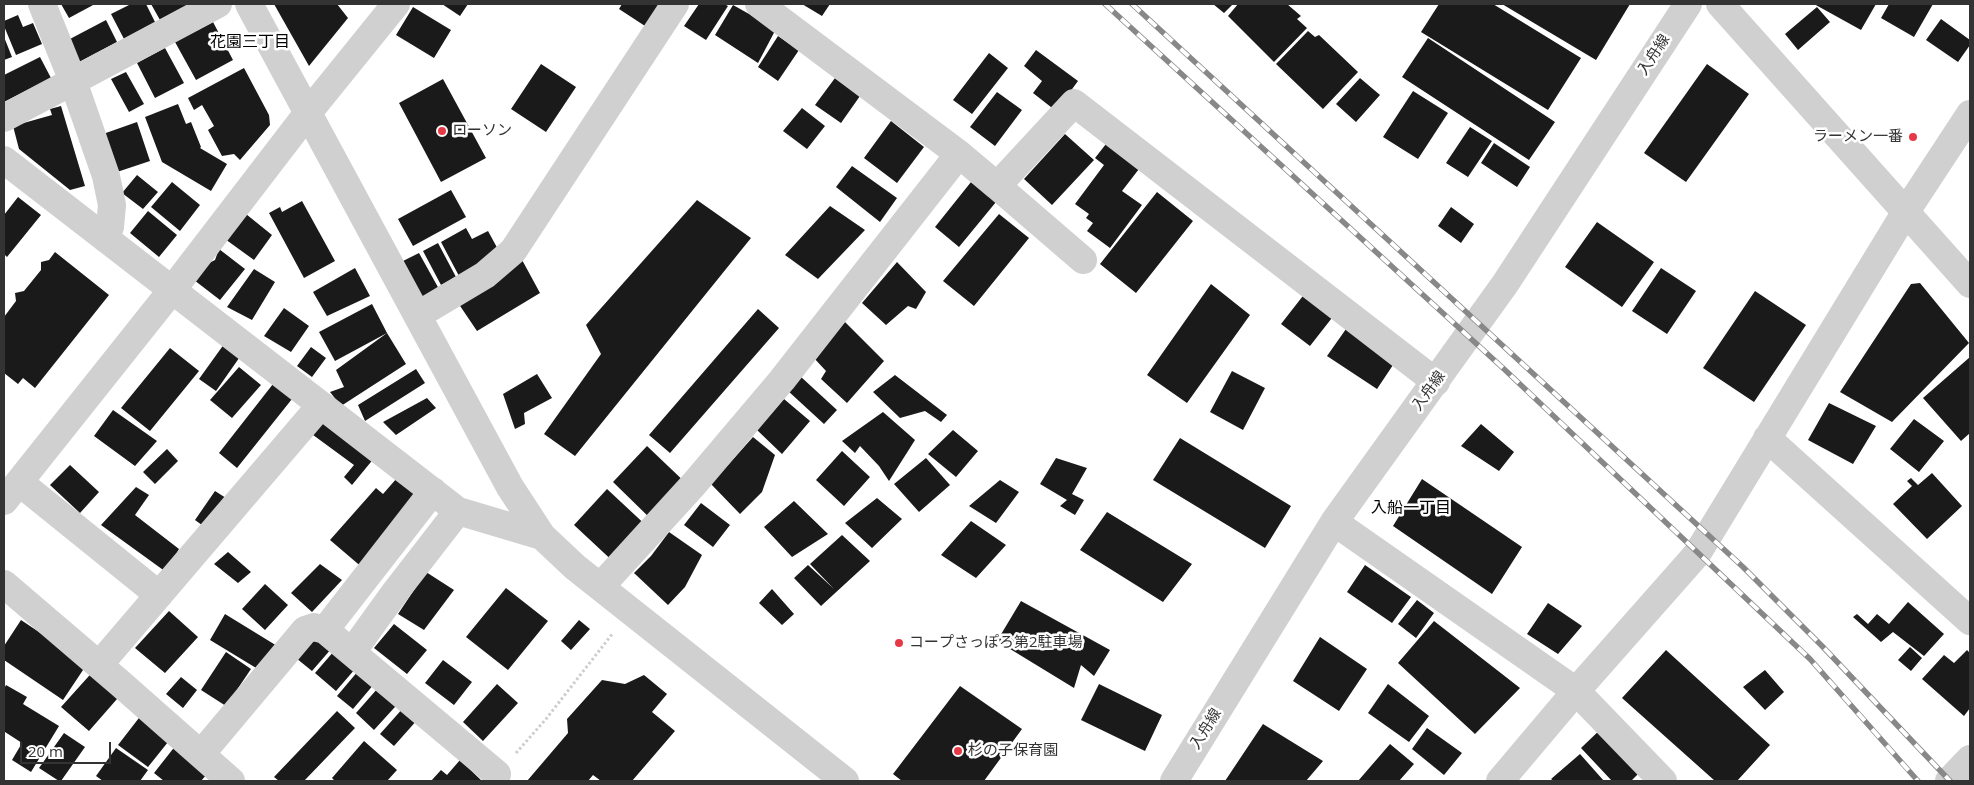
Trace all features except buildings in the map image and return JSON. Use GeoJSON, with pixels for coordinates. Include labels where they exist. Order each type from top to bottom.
{"type":"FeatureCollection","features":[{"type":"Feature","properties":{"kind":"street"},"geometry":{"type":"LineString","coordinates":[[42,4],[73,81],[106,176],[112,205],[110,227],[105,238]]}},
{"type":"Feature","properties":{"kind":"street"},"geometry":{"type":"LineString","coordinates":[[4,118],[218,4]]}},
{"type":"Feature","properties":{"kind":"street"},"geometry":{"type":"LineString","coordinates":[[249,4],[510,487],[542,536],[575,567],[845,781]]}},
{"type":"Feature","properties":{"kind":"street"},"geometry":{"type":"LineString","coordinates":[[160,594],[11,491],[172,290],[307,114],[396,4]]}},
{"type":"Feature","properties":{"kind":"street"},"geometry":{"type":"LineString","coordinates":[[418,315],[485,274],[513,251],[675,4]]}},
{"type":"Feature","properties":{"kind":"street"},"geometry":{"type":"LineString","coordinates":[[759,4],[959,154],[1083,260]]}},
{"type":"Feature","properties":{"kind":"street","name":"入舟線"},"geometry":{"type":"LineString","coordinates":[[1174,781],[1334,522],[1505,284],[1688,4]]}},
{"type":"Feature","properties":{"kind":"street"},"geometry":{"type":"LineString","coordinates":[[1720,4],[1970,284]]}},
{"type":"Feature","properties":{"kind":"street"},"geometry":{"type":"LineString","coordinates":[[997,186],[1074,103],[1436,382]]}},
{"type":"Feature","properties":{"kind":"street"},"geometry":{"type":"LineString","coordinates":[[1500,781],[1576,691],[1697,554],[1905,213],[1970,114]]}},
{"type":"Feature","properties":{"kind":"street"},"geometry":{"type":"LineString","coordinates":[[600,587],[694,484],[782,380],[959,154]]}},
{"type":"Feature","properties":{"kind":"street"},"geometry":{"type":"LineString","coordinates":[[4,160],[458,511],[542,536]]}},
{"type":"Feature","properties":{"kind":"street"},"geometry":{"type":"LineString","coordinates":[[99,665],[321,405]]}},
{"type":"Feature","properties":{"kind":"street"},"geometry":{"type":"LineString","coordinates":[[1768,438],[1970,621]]}},
{"type":"Feature","properties":{"kind":"street"},"geometry":{"type":"LineString","coordinates":[[325,630],[433,491]]}},
{"type":"Feature","properties":{"kind":"street"},"geometry":{"type":"LineString","coordinates":[[352,652],[458,511]]}},
{"type":"Feature","properties":{"kind":"street"},"geometry":{"type":"LineString","coordinates":[[1334,522],[1576,691],[1663,781]]}},
{"type":"Feature","properties":{"kind":"street"},"geometry":{"type":"LineString","coordinates":[[4,584],[231,781]]}},
{"type":"Feature","properties":{"kind":"street"},"geometry":{"type":"LineString","coordinates":[[201,754],[305,630],[314,627],[325,630],[497,774]]}},
{"type":"Feature","properties":{"kind":"street"},"geometry":{"type":"LineString","coordinates":[[1949,781],[1970,759]]}},
{"type":"Feature","properties":{"kind":"path"},"geometry":{"type":"LineString","coordinates":[[497,774],[546,719],[630,611]]}},
{"type":"Feature","properties":{"kind":"railway"},"geometry":{"type":"LineString","coordinates":[[1105,4],[1504,369],[1810,659],[1918,781]]}},
{"type":"Feature","properties":{"kind":"railway"},"geometry":{"type":"LineString","coordinates":[[1132,4],[1743,567],[1823,647],[1950,781]]}},
{"type":"Feature","properties":{"kind":"place","name":"ローソン"},"geometry":{"type":"Point","coordinates":[442,131]}},
{"type":"Feature","properties":{"kind":"place","name":"ラーメン一番"},"geometry":{"type":"Point","coordinates":[1913,137]}},
{"type":"Feature","properties":{"kind":"place","name":"コープさっぽろ第2駐車場"},"geometry":{"type":"Point","coordinates":[899,643]}},
{"type":"Feature","properties":{"kind":"place","name":"杉の子保育園"},"geometry":{"type":"Point","coordinates":[958,751]}},
{"type":"Feature","properties":{"kind":"district","name":"花園三丁目"},"geometry":{"type":"Point","coordinates":[250,42]}},
{"type":"Feature","properties":{"kind":"district","name":"入船一丁目"},"geometry":{"type":"Point","coordinates":[1411,508]}}]}
